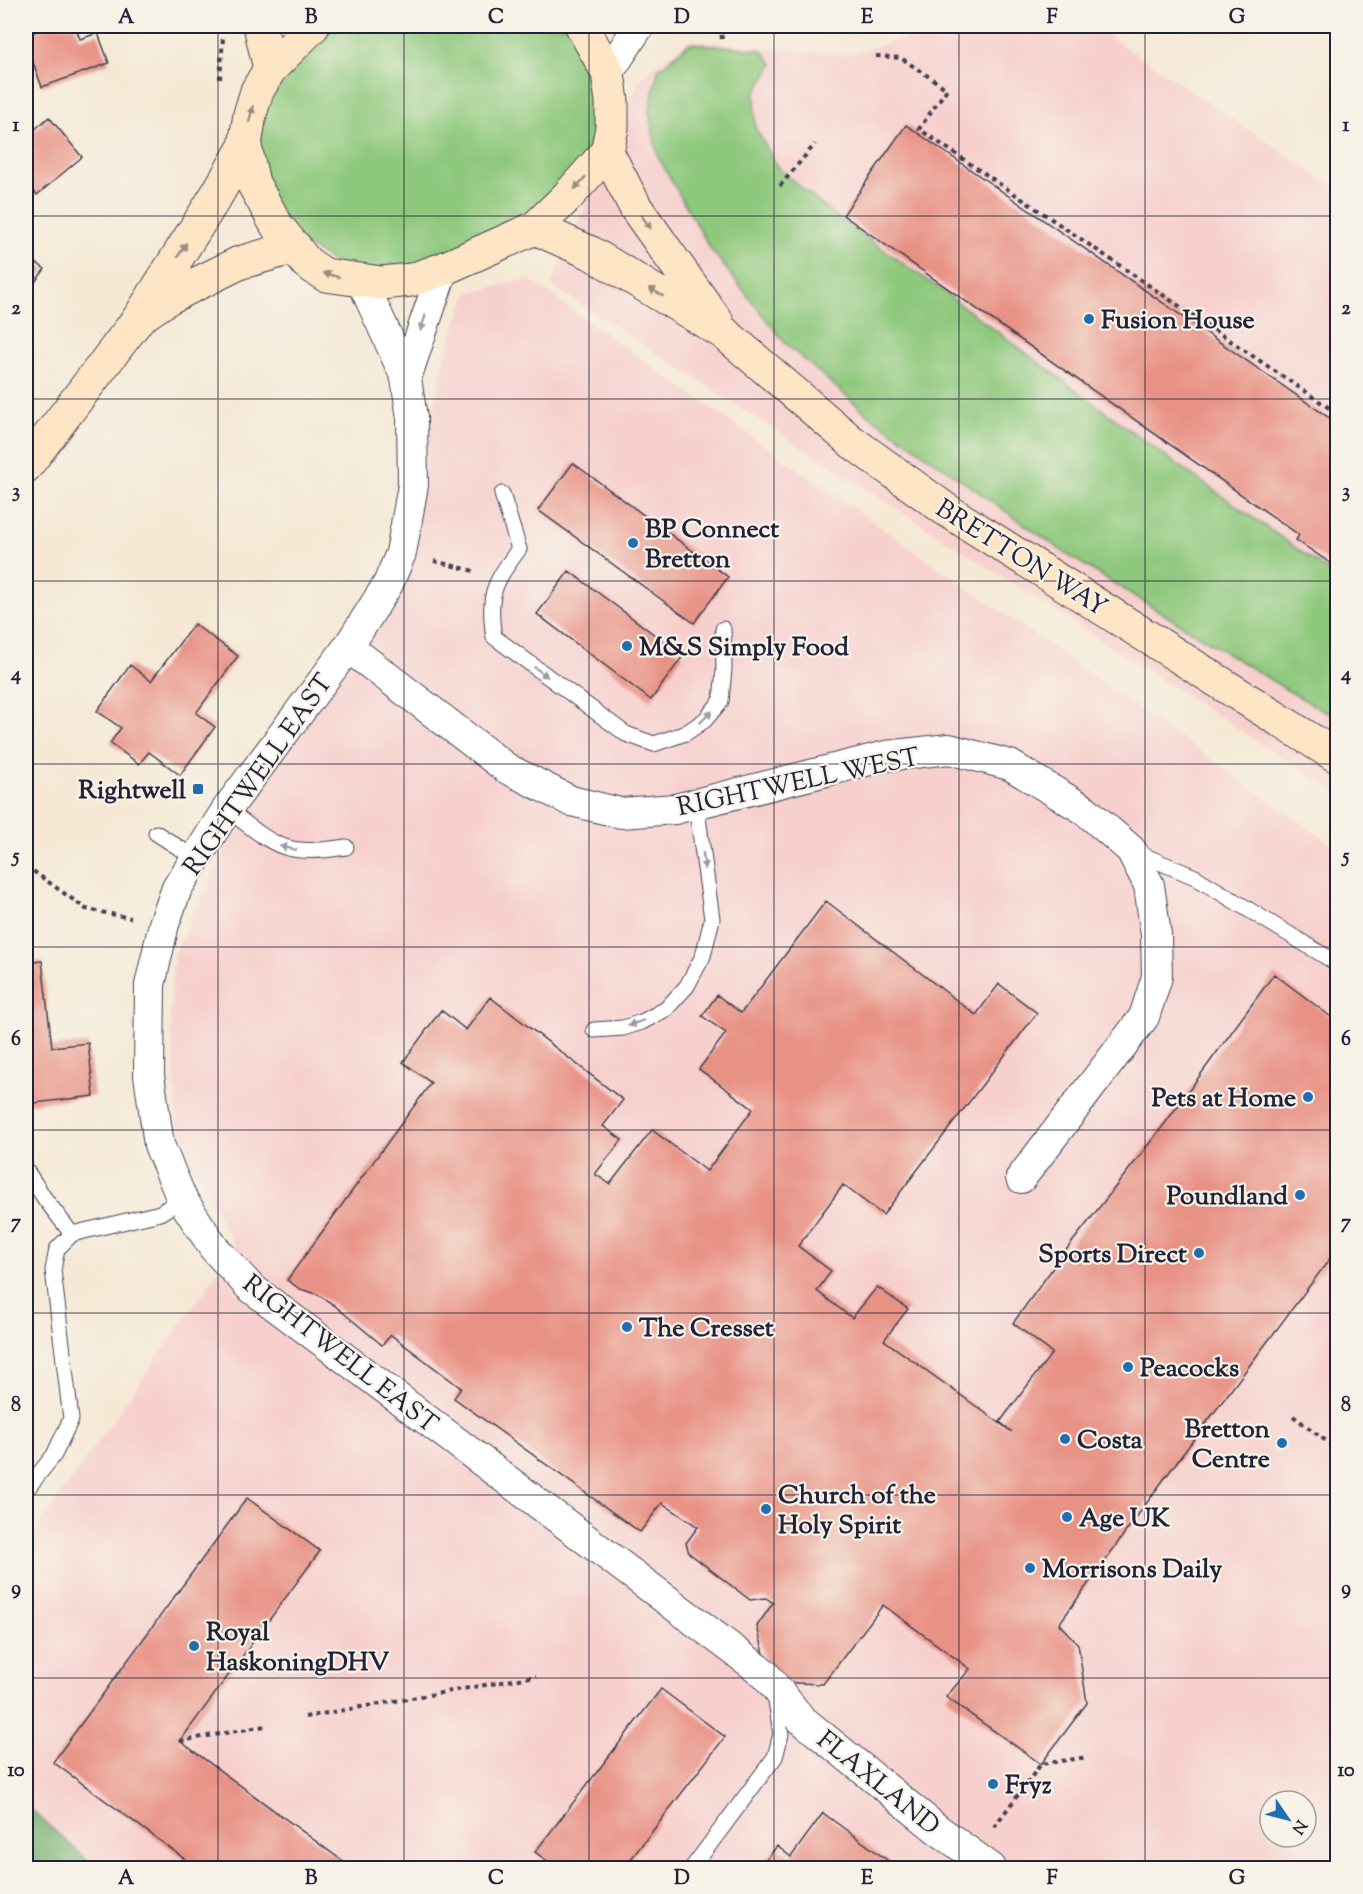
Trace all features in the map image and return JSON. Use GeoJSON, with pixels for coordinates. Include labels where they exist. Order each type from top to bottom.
{"type":"FeatureCollection","features":[{"type":"Feature","properties":{"kind":"street"},"geometry":{"type":"LineString","coordinates":[[260,26],[270,69]]}},
{"type":"Feature","properties":{"kind":"street"},"geometry":{"type":"LineString","coordinates":[[313,26],[270,69],[257,91],[250,114],[245,146],[253,183],[277,226],[307,263],[325,275],[382,283],[411,280],[443,270],[535,228],[568,196],[607,152],[612,128],[612,101],[608,73],[582,26]]}},
{"type":"Feature","properties":{"kind":"street"},"geometry":{"type":"LineString","coordinates":[[608,73],[639,26]]}},
{"type":"Feature","properties":{"kind":"street"},"geometry":{"type":"LineString","coordinates":[[26,466],[139,318],[245,146]]}},
{"type":"Feature","properties":{"kind":"street","name":"BRETTON WAY"},"geometry":{"type":"LineString","coordinates":[[607,152],[636,208],[724,333]]}},
{"type":"Feature","properties":{"kind":"street","name":"BRETTON WAY"},"geometry":{"type":"LineString","coordinates":[[535,228],[591,253],[724,333],[852,442],[945,509],[1338,757]]}},
{"type":"Feature","properties":{"kind":"street"},"geometry":{"type":"LineString","coordinates":[[139,318],[168,298],[239,262],[295,248]]}},
{"type":"Feature","properties":{"kind":"street","name":"RIGHTWELL EAST"},"geometry":{"type":"LineString","coordinates":[[406,378],[443,270]]}},
{"type":"Feature","properties":{"kind":"street","name":"RIGHTWELL EAST"},"geometry":{"type":"LineString","coordinates":[[362,281],[406,378],[411,418],[413,485],[401,553],[388,584],[348,647],[227,809],[177,888],[164,924],[150,985],[149,1076],[159,1145],[182,1199],[214,1248],[250,1287],[721,1640],[764,1673],[774,1688]]}},
{"type":"Feature","properties":{"kind":"street","name":"RIGHTWELL WEST"},"geometry":{"type":"LineString","coordinates":[[348,647],[506,768],[571,801],[621,813],[675,809],[886,756],[949,749],[1010,765],[1085,810],[1131,850],[1149,885],[1156,935],[1157,977],[1144,1017],[1021,1178]]}},
{"type":"Feature","properties":{"kind":"street","name":"FLAXLAND"},"geometry":{"type":"LineString","coordinates":[[774,1688],[801,1719],[937,1829],[982,1862]]}},
{"type":"Feature","properties":{"kind":"lane"},"geometry":{"type":"LineString","coordinates":[[502,494],[519,549],[499,577],[491,599],[489,611],[494,637],[626,734],[654,744],[686,733],[705,720],[721,701],[724,669],[723,629]]}},
{"type":"Feature","properties":{"kind":"lane"},"geometry":{"type":"LineString","coordinates":[[594,1030],[633,1025],[666,1009],[687,986],[704,956],[712,919],[696,803]]}},
{"type":"Feature","properties":{"kind":"lane"},"geometry":{"type":"LineString","coordinates":[[227,809],[268,841],[289,850],[316,852],[346,847]]}},
{"type":"Feature","properties":{"kind":"lane"},"geometry":{"type":"LineString","coordinates":[[156,833],[195,858]]}},
{"type":"Feature","properties":{"kind":"lane"},"geometry":{"type":"LineString","coordinates":[[1131,850],[1195,877],[1338,964]]}},
{"type":"Feature","properties":{"kind":"lane"},"geometry":{"type":"LineString","coordinates":[[26,1170],[72,1234]]}},
{"type":"Feature","properties":{"kind":"lane"},"geometry":{"type":"LineString","coordinates":[[26,1490],[54,1455],[71,1419],[53,1270],[57,1249],[72,1234],[160,1213],[182,1199]]}},
{"type":"Feature","properties":{"kind":"lane"},"geometry":{"type":"LineString","coordinates":[[692,1869],[776,1757],[780,1734],[774,1688]]}},
{"type":"Feature","properties":{"kind":"path"},"geometry":{"type":"LineString","coordinates":[[720,26],[722,39]]}},
{"type":"Feature","properties":{"kind":"path"},"geometry":{"type":"LineString","coordinates":[[876,57],[901,58],[947,89],[919,129],[1338,414]]}},
{"type":"Feature","properties":{"kind":"path"},"geometry":{"type":"LineString","coordinates":[[780,186],[815,144]]}},
{"type":"Feature","properties":{"kind":"path"},"geometry":{"type":"LineString","coordinates":[[26,866],[86,909],[164,924]]}},
{"type":"Feature","properties":{"kind":"path"},"geometry":{"type":"LineString","coordinates":[[1293,1416],[1338,1450]]}},
{"type":"Feature","properties":{"kind":"path"},"geometry":{"type":"LineString","coordinates":[[305,1717],[536,1676]]}},
{"type":"Feature","properties":{"kind":"path"},"geometry":{"type":"LineString","coordinates":[[180,1741],[265,1726]]}},
{"type":"Feature","properties":{"kind":"path"},"geometry":{"type":"LineString","coordinates":[[982,1862],[1041,1764],[1088,1757]]}},
{"type":"Feature","properties":{"kind":"shaded area"},"geometry":{"type":"Polygon","coordinates":[[[952,26],[1099,26],[1115,40],[1337,189],[1337,793],[551,285],[641,77],[689,40],[845,55],[952,26]]]}},
{"type":"Feature","properties":{"kind":"shaded area","name":"Bretton Centre"},"geometry":{"type":"Polygon","coordinates":[[[528,279],[1337,848],[1337,1868],[89,1868],[26,1806],[26,1544],[235,1247],[179,1138],[170,1010],[174,954],[254,792],[402,588],[442,364],[467,293],[528,279]]]}},
{"type":"Feature","properties":{"kind":"green space"},"geometry":{"type":"Polygon","coordinates":[[[313,26],[582,26],[612,128],[535,228],[362,281],[277,226],[250,114],[313,26]]]}},
{"type":"Feature","properties":{"kind":"green space"},"geometry":{"type":"Polygon","coordinates":[[[690,43],[762,50],[773,64],[755,93],[755,127],[778,168],[830,212],[937,287],[1154,448],[1337,577],[1337,718],[1287,690],[1068,555],[866,413],[785,343],[710,248],[658,157],[649,113],[658,70],[690,43]]]}},
{"type":"Feature","properties":{"kind":"green space"},"geometry":{"type":"Polygon","coordinates":[[[26,1805],[96,1868],[26,1868],[26,1805]]]}},
{"type":"Feature","properties":{"kind":"building"},"geometry":{"type":"Polygon","coordinates":[[[50,26],[75,26],[80,39],[98,33],[109,63],[42,87],[26,43],[26,35],[50,26]]]}},
{"type":"Feature","properties":{"kind":"building"},"geometry":{"type":"Polygon","coordinates":[[[49,117],[82,157],[37,195],[26,181],[26,137],[49,117]]]}},
{"type":"Feature","properties":{"kind":"building","name":"Fusion House"},"geometry":{"type":"Polygon","coordinates":[[[906,125],[1338,424],[1338,568],[1296,540],[1299,535],[843,215],[906,125]]]}},
{"type":"Feature","properties":{"kind":"building"},"geometry":{"type":"Polygon","coordinates":[[[26,256],[45,269],[26,294],[26,256]]]}},
{"type":"Feature","properties":{"kind":"building","name":"BP Connect Bretton"},"geometry":{"type":"Polygon","coordinates":[[[573,463],[728,577],[694,623],[538,510],[573,463]]]}},
{"type":"Feature","properties":{"kind":"building"},"geometry":{"type":"Polygon","coordinates":[[[569,571],[683,656],[651,700],[537,614],[569,571]]]}},
{"type":"Feature","properties":{"kind":"building"},"geometry":{"type":"Polygon","coordinates":[[[194,624],[238,656],[196,713],[215,727],[180,775],[149,752],[139,764],[110,743],[121,728],[97,711],[130,665],[151,681],[194,624]]]}},
{"type":"Feature","properties":{"kind":"building","name":"The Cresset"},"geometry":{"type":"Polygon","coordinates":[[[826,901],[976,1015],[999,984],[1037,1013],[883,1215],[843,1185],[798,1246],[831,1271],[817,1291],[852,1318],[877,1287],[908,1309],[884,1340],[1012,1432],[1000,1422],[1052,1353],[1013,1323],[1063,1254],[1166,1122],[1274,974],[1338,1022],[1338,1248],[1164,1479],[1059,1624],[1078,1644],[1087,1703],[1041,1764],[946,1697],[970,1669],[883,1605],[823,1684],[771,1682],[757,1626],[773,1603],[766,1598],[750,1600],[689,1553],[686,1543],[698,1527],[662,1503],[640,1532],[454,1398],[461,1388],[391,1335],[382,1345],[334,1305],[317,1294],[300,1289],[287,1280],[431,1083],[403,1062],[441,1010],[466,1030],[490,997],[623,1100],[603,1126],[622,1140],[595,1174],[610,1184],[652,1130],[707,1171],[753,1109],[699,1069],[726,1033],[702,1016],[717,995],[741,1013],[826,901]]]}},
{"type":"Feature","properties":{"kind":"building"},"geometry":{"type":"Polygon","coordinates":[[[42,961],[52,1047],[88,1043],[94,1096],[26,1104],[26,963],[42,961]]]}},
{"type":"Feature","properties":{"kind":"building","name":"Royal HaskoningDHV"},"geometry":{"type":"Polygon","coordinates":[[[247,1498],[320,1551],[180,1741],[352,1868],[197,1868],[53,1762],[247,1498]]]}},
{"type":"Feature","properties":{"kind":"building"},"geometry":{"type":"Polygon","coordinates":[[[661,1689],[725,1737],[624,1868],[557,1868],[535,1852],[661,1689]]]}},
{"type":"Feature","properties":{"kind":"building"},"geometry":{"type":"Polygon","coordinates":[[[823,1813],[898,1868],[760,1868],[777,1846],[791,1857],[823,1813]]]}},
{"type":"Feature","properties":{"kind":"place","name":"Fusion House"},"geometry":{"type":"Point","coordinates":[1089,319]}},
{"type":"Feature","properties":{"kind":"place","name":"BP Connect Bretton"},"geometry":{"type":"Point","coordinates":[633,543]}},
{"type":"Feature","properties":{"kind":"place","name":"M&S Simply Food"},"geometry":{"type":"Point","coordinates":[627,646]}},
{"type":"Feature","properties":{"kind":"place","name":"Rightwell"},"geometry":{"type":"Point","coordinates":[198,789]}},
{"type":"Feature","properties":{"kind":"place","name":"Pets at Home"},"geometry":{"type":"Point","coordinates":[1308,1097]}},
{"type":"Feature","properties":{"kind":"place","name":"Poundland"},"geometry":{"type":"Point","coordinates":[1300,1195]}},
{"type":"Feature","properties":{"kind":"place","name":"Sports Direct"},"geometry":{"type":"Point","coordinates":[1199,1253]}},
{"type":"Feature","properties":{"kind":"place","name":"The Cresset"},"geometry":{"type":"Point","coordinates":[627,1327]}},
{"type":"Feature","properties":{"kind":"place","name":"Peacocks"},"geometry":{"type":"Point","coordinates":[1128,1367]}},
{"type":"Feature","properties":{"kind":"place","name":"Costa"},"geometry":{"type":"Point","coordinates":[1065,1439]}},
{"type":"Feature","properties":{"kind":"place","name":"Bretton Centre"},"geometry":{"type":"Point","coordinates":[1282,1443]}},
{"type":"Feature","properties":{"kind":"place","name":"Church of the Holy Spirit"},"geometry":{"type":"Point","coordinates":[766,1509]}},
{"type":"Feature","properties":{"kind":"place","name":"Age UK"},"geometry":{"type":"Point","coordinates":[1067,1517]}},
{"type":"Feature","properties":{"kind":"place","name":"Morrisons Daily"},"geometry":{"type":"Point","coordinates":[1030,1568]}},
{"type":"Feature","properties":{"kind":"place","name":"Royal HaskoningDHV"},"geometry":{"type":"Point","coordinates":[194,1646]}},
{"type":"Feature","properties":{"kind":"place","name":"Fryz"},"geometry":{"type":"Point","coordinates":[993,1784]}}]}
